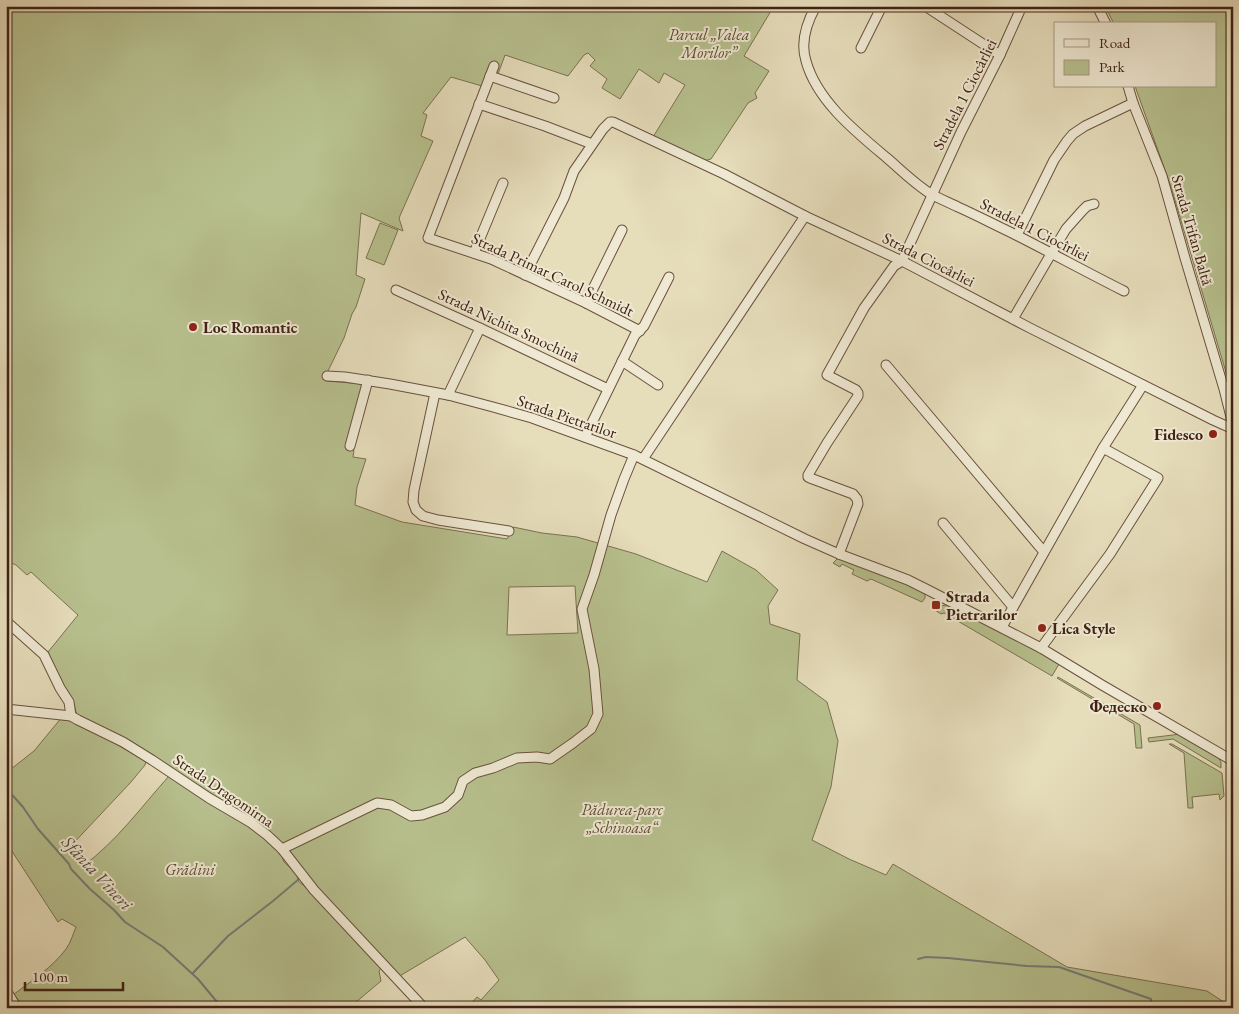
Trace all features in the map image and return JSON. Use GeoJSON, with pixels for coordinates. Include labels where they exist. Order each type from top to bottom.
{"type":"FeatureCollection","features":[{"type":"Feature","properties":{"kind":"street"},"geometry":{"type":"LineString","coordinates":[[816,6],[806,31],[804,46],[805,60],[814,82],[822,95],[853,128],[904,173],[932,194]]}},
{"type":"Feature","properties":{"kind":"street"},"geometry":{"type":"LineString","coordinates":[[861,48],[882,6]]}},
{"type":"Feature","properties":{"kind":"street"},"geometry":{"type":"LineString","coordinates":[[925,6],[936,9],[1000,55]]}},
{"type":"Feature","properties":{"kind":"street","name":"Stradela 1 Ciocârliei"},"geometry":{"type":"LineString","coordinates":[[839,554],[858,504],[857,498],[853,494],[810,478],[808,475],[858,396],[858,393],[856,390],[827,375],[864,308],[894,266],[902,261],[961,132],[1000,55],[1022,6]]}},
{"type":"Feature","properties":{"kind":"street"},"geometry":{"type":"LineString","coordinates":[[1097,6],[1105,22]]}},
{"type":"Feature","properties":{"kind":"street","name":"Strada Primar Carol Schmidt"},"geometry":{"type":"LineString","coordinates":[[494,66],[428,238],[491,259],[586,303],[640,331]]}},
{"type":"Feature","properties":{"kind":"street"},"geometry":{"type":"LineString","coordinates":[[490,76],[554,98]]}},
{"type":"Feature","properties":{"kind":"street","name":"Strada Trifan Baltă"},"geometry":{"type":"LineString","coordinates":[[1129,88],[1162,176],[1233,425]]}},
{"type":"Feature","properties":{"kind":"street"},"geometry":{"type":"LineString","coordinates":[[1017,236],[1054,160],[1073,134],[1085,126],[1133,103]]}},
{"type":"Feature","properties":{"kind":"street"},"geometry":{"type":"LineString","coordinates":[[479,104],[592,144],[574,171],[564,198],[525,275]]}},
{"type":"Feature","properties":{"kind":"street","name":"Strada Ciocârliei"},"geometry":{"type":"LineString","coordinates":[[592,144],[610,122],[618,123],[724,174],[805,216],[902,261],[1233,429]]}},
{"type":"Feature","properties":{"kind":"street"},"geometry":{"type":"LineString","coordinates":[[474,253],[503,183]]}},
{"type":"Feature","properties":{"kind":"street","name":"Stradela 1 Ciocîrliei"},"geometry":{"type":"LineString","coordinates":[[932,194],[1124,292]]}},
{"type":"Feature","properties":{"kind":"street"},"geometry":{"type":"LineString","coordinates":[[1014,319],[1066,229],[1087,206],[1094,204]]}},
{"type":"Feature","properties":{"kind":"street"},"geometry":{"type":"LineString","coordinates":[[282,849],[377,802],[391,805],[411,816],[422,815],[445,807],[458,795],[463,781],[475,773],[494,768],[517,758],[537,757],[550,759],[591,729],[598,714],[594,670],[582,609],[594,574],[610,515],[638,457],[716,350],[805,216]]}},
{"type":"Feature","properties":{"kind":"street"},"geometry":{"type":"LineString","coordinates":[[586,303],[622,230]]}},
{"type":"Feature","properties":{"kind":"street"},"geometry":{"type":"LineString","coordinates":[[585,437],[635,335],[644,326],[669,277]]}},
{"type":"Feature","properties":{"kind":"street","name":"Strada Nichita Smochină"},"geometry":{"type":"LineString","coordinates":[[396,290],[608,389]]}},
{"type":"Feature","properties":{"kind":"street"},"geometry":{"type":"LineString","coordinates":[[448,395],[480,328]]}},
{"type":"Feature","properties":{"kind":"street"},"geometry":{"type":"LineString","coordinates":[[622,361],[658,385]]}},
{"type":"Feature","properties":{"kind":"street"},"geometry":{"type":"LineString","coordinates":[[886,365],[1044,552]]}},
{"type":"Feature","properties":{"kind":"street","name":"Strada Pietrarilor"},"geometry":{"type":"LineString","coordinates":[[327,376],[368,380],[448,395],[532,418],[638,457],[805,540],[908,580],[1042,648],[1108,689],[1233,760]]}},
{"type":"Feature","properties":{"kind":"street"},"geometry":{"type":"LineString","coordinates":[[350,446],[368,380]]}},
{"type":"Feature","properties":{"kind":"street"},"geometry":{"type":"LineString","coordinates":[[1002,628],[1103,448],[1143,385]]}},
{"type":"Feature","properties":{"kind":"street"},"geometry":{"type":"LineString","coordinates":[[435,393],[414,490],[413,502],[416,510],[423,516],[438,520],[509,531]]}},
{"type":"Feature","properties":{"kind":"street"},"geometry":{"type":"LineString","coordinates":[[1042,648],[1110,554],[1158,478],[1103,448]]}},
{"type":"Feature","properties":{"kind":"street"},"geometry":{"type":"LineString","coordinates":[[944,523],[1013,608]]}},
{"type":"Feature","properties":{"kind":"street"},"geometry":{"type":"LineString","coordinates":[[6,621],[44,655],[69,702],[71,716]]}},
{"type":"Feature","properties":{"kind":"street","name":"Strada Dragomirna"},"geometry":{"type":"LineString","coordinates":[[6,708],[71,716],[123,742],[209,798],[250,822],[282,849],[314,890],[424,1008]]}},
{"type":"Feature","properties":{"kind":"street"},"geometry":{"type":"LineString","coordinates":[[6,990],[16,1008]]}},
{"type":"Feature","properties":{"kind":"green space","name":"Pădurea-parc „Schinoasa“"},"geometry":{"type":"Polygon","coordinates":[[[6,6],[767,6],[771,11],[744,56],[769,71],[755,93],[757,98],[748,103],[711,159],[703,161],[653,137],[685,85],[664,73],[659,83],[639,69],[620,99],[602,88],[607,79],[590,66],[595,60],[588,53],[584,55],[568,76],[505,55],[498,74],[488,71],[482,86],[451,77],[423,113],[427,115],[421,136],[433,141],[399,218],[403,231],[361,213],[356,275],[365,279],[344,338],[328,371],[326,381],[364,384],[346,448],[354,450],[353,457],[366,459],[357,487],[355,505],[402,522],[507,539],[513,527],[577,537],[636,554],[707,582],[722,551],[756,570],[778,590],[768,606],[770,624],[800,634],[797,680],[827,702],[838,741],[831,787],[812,840],[886,875],[893,864],[1067,967],[1207,991],[1233,1008],[467,1008],[477,997],[481,1000],[499,980],[465,937],[398,977],[253,820],[179,773],[77,716],[74,704],[63,687],[48,652],[78,615],[31,572],[27,575],[16,565],[9,562],[12,557],[6,552],[6,6]],[[575,586],[509,587],[507,635],[578,633],[575,586]]]}},
{"type":"Feature","properties":{"kind":"green space"},"geometry":{"type":"Polygon","coordinates":[[[1105,6],[1233,6],[1233,396],[1171,187],[1136,88],[1216,88],[1216,22],[1113,22],[1105,6]]]}},
{"type":"Feature","properties":{"kind":"green space"},"geometry":{"type":"Polygon","coordinates":[[[380,223],[398,230],[384,265],[366,258],[380,223]]]}},
{"type":"Feature","properties":{"kind":"green space"},"geometry":{"type":"Polygon","coordinates":[[[838,558],[914,585],[925,593],[925,598],[922,602],[871,579],[867,581],[852,574],[854,570],[842,564],[840,567],[833,563],[838,558]]]}},
{"type":"Feature","properties":{"kind":"green space"},"geometry":{"type":"Polygon","coordinates":[[[952,604],[1057,661],[1059,664],[1052,676],[944,613],[941,614],[935,610],[941,606],[952,604]]]}},
{"type":"Feature","properties":{"kind":"green space"},"geometry":{"type":"Polygon","coordinates":[[[1058,677],[1140,725],[1142,748],[1136,748],[1134,724],[1058,677]]]}},
{"type":"Feature","properties":{"kind":"green space","name":"Grădini"},"geometry":{"type":"Polygon","coordinates":[[[62,717],[97,733],[146,761],[145,765],[131,782],[68,849],[83,866],[107,846],[129,823],[169,776],[249,826],[266,839],[281,854],[284,862],[297,874],[298,881],[308,889],[382,967],[379,971],[381,981],[349,1008],[23,1008],[13,995],[61,956],[69,944],[76,927],[62,919],[58,922],[6,842],[6,773],[34,751],[62,717]]]}},
{"type":"Feature","properties":{"kind":"green space"},"geometry":{"type":"Polygon","coordinates":[[[1181,734],[1218,757],[1221,762],[1221,768],[1173,739],[1149,742],[1148,738],[1181,734]]]}},
{"type":"Feature","properties":{"kind":"green space"},"geometry":{"type":"Polygon","coordinates":[[[1169,744],[1222,773],[1224,796],[1220,800],[1219,794],[1192,797],[1193,808],[1188,808],[1184,753],[1169,744]]]}},
{"type":"Feature","properties":{"kind":"waterway","name":"Sfânta Vineri"},"geometry":{"type":"LineString","coordinates":[[6,788],[23,807],[38,829],[69,864],[71,869],[90,889],[125,922],[163,947],[198,979],[222,1008]]}},
{"type":"Feature","properties":{"kind":"waterway"},"geometry":{"type":"LineString","coordinates":[[193,973],[228,936],[299,879]]}},
{"type":"Feature","properties":{"kind":"waterway"},"geometry":{"type":"LineString","coordinates":[[918,959],[926,957],[948,958],[1027,966],[1059,967],[1151,999],[1151,1008]]}},
{"type":"Feature","properties":{"kind":"place","name":"Loc Romantic"},"geometry":{"type":"Point","coordinates":[193,327]}},
{"type":"Feature","properties":{"kind":"place","name":"Fidesco"},"geometry":{"type":"Point","coordinates":[1213,434]}},
{"type":"Feature","properties":{"kind":"place","name":"Strada Pietrarilor"},"geometry":{"type":"Point","coordinates":[936,605]}},
{"type":"Feature","properties":{"kind":"place","name":"Lica Style"},"geometry":{"type":"Point","coordinates":[1042,628]}},
{"type":"Feature","properties":{"kind":"place","name":"Федеско"},"geometry":{"type":"Point","coordinates":[1157,706]}},
{"type":"Feature","properties":{"kind":"park label","name":"Parcul „Valea Morilor”"},"geometry":{"type":"Point","coordinates":[709,43]}}]}
